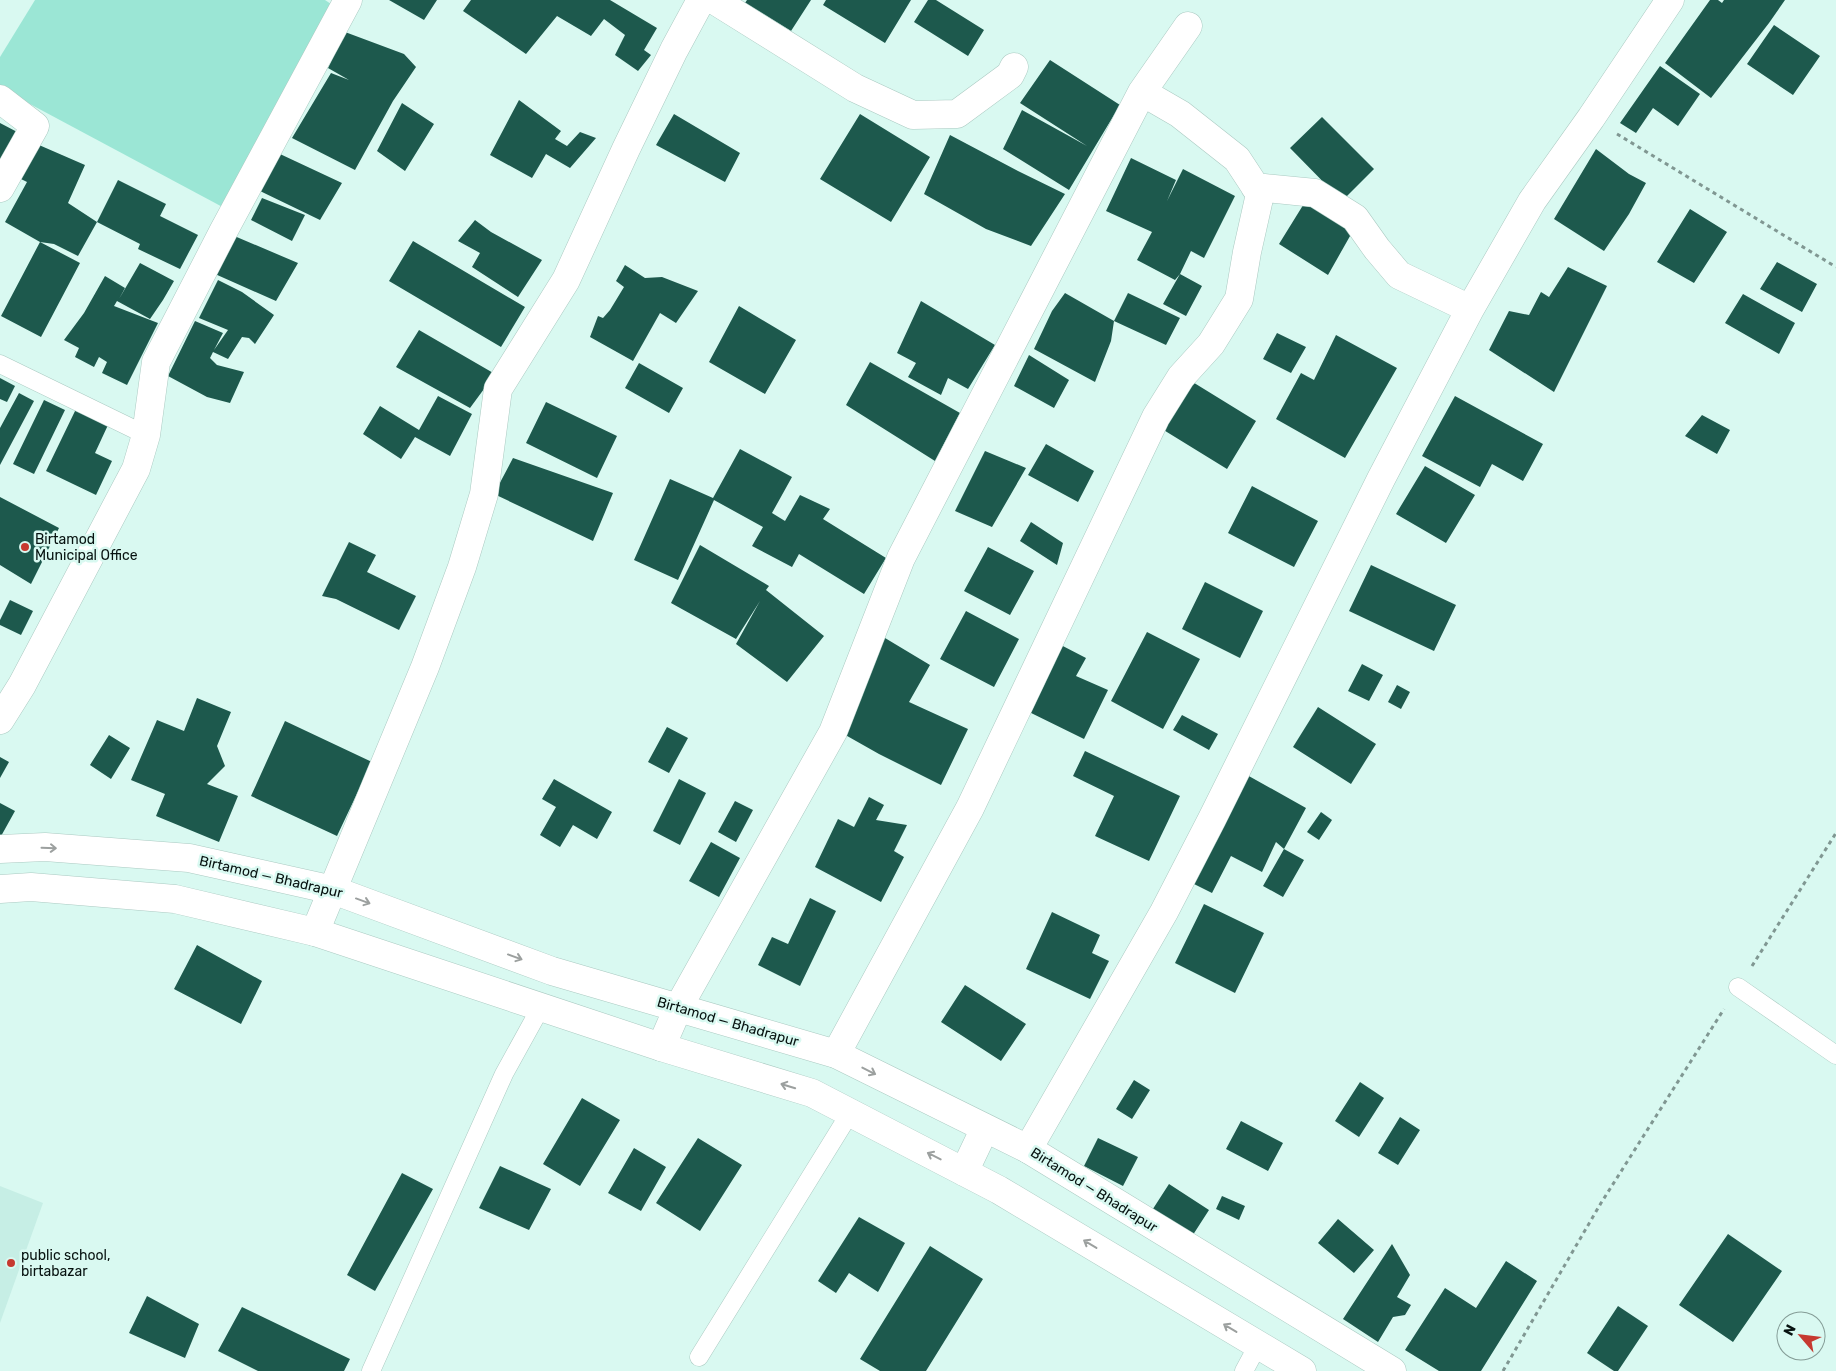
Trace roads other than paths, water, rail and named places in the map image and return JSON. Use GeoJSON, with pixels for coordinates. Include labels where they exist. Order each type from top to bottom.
{"type":"FeatureCollection","features":[{"type":"Feature","properties":{"kind":"street"},"geometry":{"type":"LineString","coordinates":[[0,720],[22,686],[136,469],[146,435],[156,362],[348,0]]}},
{"type":"Feature","properties":{"kind":"street"},"geometry":{"type":"LineString","coordinates":[[315,932],[425,668],[462,567],[484,494],[498,389],[566,280],[674,50],[701,0]]}},
{"type":"Feature","properties":{"kind":"street"},"geometry":{"type":"LineString","coordinates":[[714,0],[855,88],[913,115],[957,114],[1010,75],[1014,67]]}},
{"type":"Feature","properties":{"kind":"street"},"geometry":{"type":"LineString","coordinates":[[1028,1149],[1168,904],[1381,479],[1470,309],[1532,201],[1591,118],[1670,0]]}},
{"type":"Feature","properties":{"kind":"street"},"geometry":{"type":"LineString","coordinates":[[661,1047],[678,1008],[832,732],[901,558],[1142,92],[1188,26]]}},
{"type":"Feature","properties":{"kind":"street"},"geometry":{"type":"LineString","coordinates":[[836,1054],[970,808],[1156,417],[1181,377],[1211,344],[1239,299],[1260,194],[1237,159],[1180,114],[1142,92]]}},
{"type":"Feature","properties":{"kind":"street"},"geometry":{"type":"LineString","coordinates":[[0,99],[35,126],[0,188]]}},
{"type":"Feature","properties":{"kind":"street"},"geometry":{"type":"LineString","coordinates":[[1255,187],[1315,193],[1355,218],[1377,250],[1399,275],[1470,309]]}},
{"type":"Feature","properties":{"kind":"street","name":"Birtamod — Bhadrapur"},"geometry":{"type":"LineString","coordinates":[[0,849],[45,847],[189,858],[333,890],[552,971],[836,1054],[1028,1149],[1392,1371]]}},
{"type":"Feature","properties":{"kind":"street"},"geometry":{"type":"LineString","coordinates":[[0,889],[31,887],[175,899],[315,932],[661,1047],[812,1093],[999,1190],[1302,1371]]}},
{"type":"Feature","properties":{"kind":"street"},"geometry":{"type":"LineString","coordinates":[[964,1172],[985,1128]]}},
{"type":"Feature","properties":{"kind":"lane"},"geometry":{"type":"LineString","coordinates":[[0,364],[146,435]]}},
{"type":"Feature","properties":{"kind":"lane"},"geometry":{"type":"LineString","coordinates":[[1738,987],[1836,1055]]}},
{"type":"Feature","properties":{"kind":"lane"},"geometry":{"type":"LineString","coordinates":[[371,1371],[504,1074],[542,1007]]}},
{"type":"Feature","properties":{"kind":"lane"},"geometry":{"type":"LineString","coordinates":[[699,1357],[850,1113]]}},
{"type":"Feature","properties":{"kind":"lane"},"geometry":{"type":"LineString","coordinates":[[1244,1371],[1258,1345]]}},
{"type":"Feature","properties":{"kind":"place","name":"Birtamod Municipal Office"},"geometry":{"type":"Point","coordinates":[25,547]}},
{"type":"Feature","properties":{"kind":"place","name":"public school, birtabazar"},"geometry":{"type":"Point","coordinates":[11,1263]}}]}
